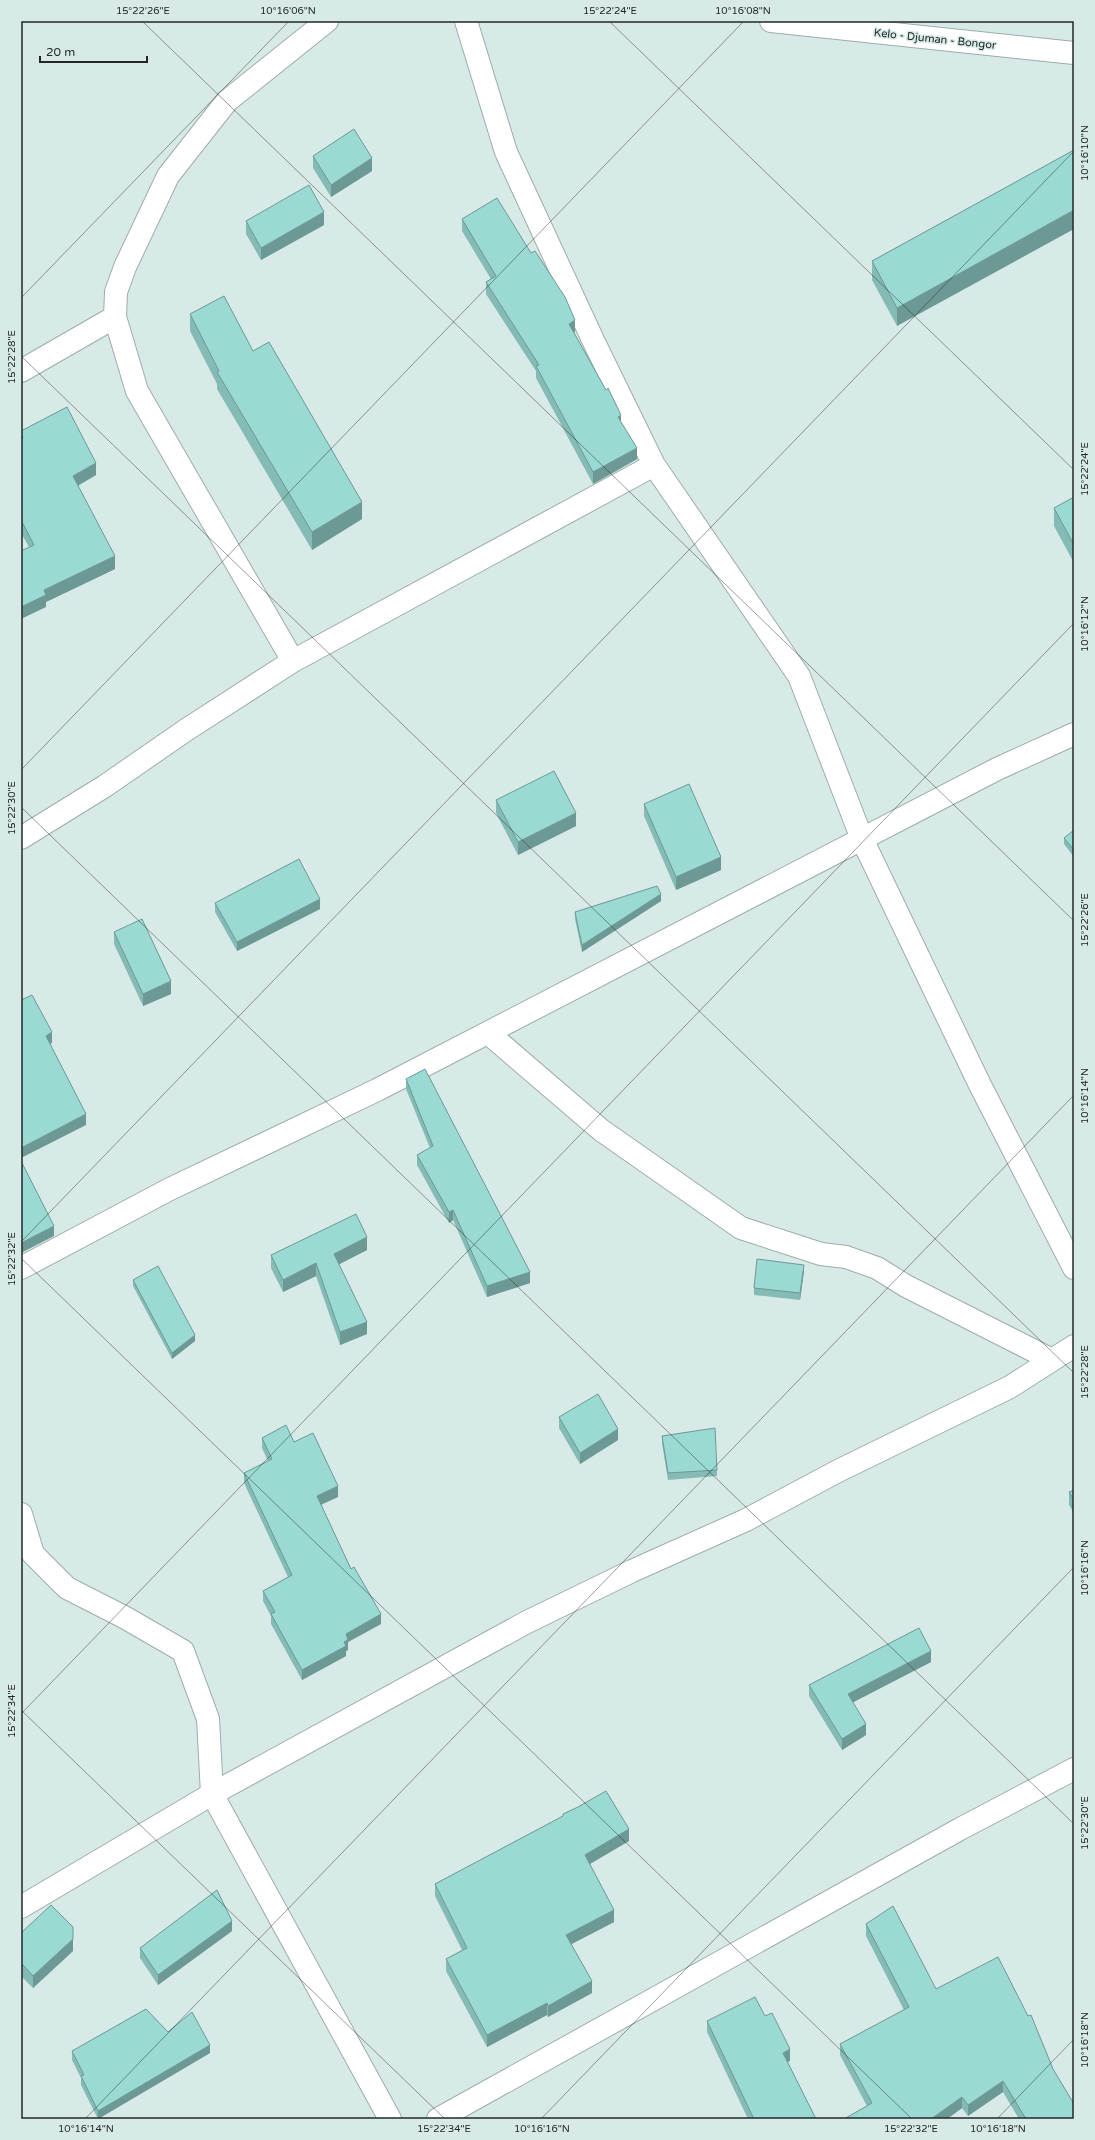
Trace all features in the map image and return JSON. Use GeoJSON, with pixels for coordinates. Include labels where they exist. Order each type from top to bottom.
{"type":"FeatureCollection","features":[{"type":"Feature","properties":{"kind":"main road"},"geometry":{"type":"LineString","coordinates":[[293,661],[137,392],[115,317],[116,292],[125,267],[168,176],[227,101],[327,21]]}},
{"type":"Feature","properties":{"kind":"main road"},"geometry":{"type":"LineString","coordinates":[[466,21],[506,152],[593,340],[654,465],[799,676],[862,839],[980,1085],[1074,1268]]}},
{"type":"Feature","properties":{"kind":"main road","name":"Kelo - Djuman - Bongor"},"geometry":{"type":"LineString","coordinates":[[771,21],[1074,53]]}},
{"type":"Feature","properties":{"kind":"main road"},"geometry":{"type":"LineString","coordinates":[[21,371],[115,317]]}},
{"type":"Feature","properties":{"kind":"main road"},"geometry":{"type":"LineString","coordinates":[[21,838],[105,786],[186,730],[293,661],[654,465]]}},
{"type":"Feature","properties":{"kind":"main road"},"geometry":{"type":"LineString","coordinates":[[21,1268],[168,1190],[377,1090],[998,769],[1074,734]]}},
{"type":"Feature","properties":{"kind":"main road"},"geometry":{"type":"LineString","coordinates":[[488,1033],[601,1130],[741,1228],[821,1254],[846,1257],[876,1268],[906,1286],[1052,1360]]}},
{"type":"Feature","properties":{"kind":"main road"},"geometry":{"type":"LineString","coordinates":[[21,1907],[212,1794],[527,1622],[632,1571],[746,1520],[838,1471],[1010,1387],[1074,1346]]}},
{"type":"Feature","properties":{"kind":"main road"},"geometry":{"type":"LineString","coordinates":[[21,1514],[33,1554],[67,1588],[124,1617],[183,1652],[208,1719],[212,1794],[390,2119]]}},
{"type":"Feature","properties":{"kind":"main road"},"geometry":{"type":"LineString","coordinates":[[438,2119],[960,1828],[1074,1769]]}},
{"type":"Feature","properties":{"kind":"building"},"geometry":{"type":"Polygon","coordinates":[[[354,129],[372,158],[331,185],[313,156],[354,129]]]}},
{"type":"Feature","properties":{"kind":"building"},"geometry":{"type":"Polygon","coordinates":[[[1074,150],[1074,210],[897,308],[872,261],[1074,150]]]}},
{"type":"Feature","properties":{"kind":"building"},"geometry":{"type":"Polygon","coordinates":[[[309,185],[324,212],[261,248],[246,221],[309,185]]]}},
{"type":"Feature","properties":{"kind":"building"},"geometry":{"type":"Polygon","coordinates":[[[497,198],[531,253],[535,251],[565,297],[575,320],[569,324],[606,390],[608,388],[621,415],[618,417],[637,448],[593,472],[536,366],[539,365],[486,282],[496,276],[462,219],[497,198]]]}},
{"type":"Feature","properties":{"kind":"building"},"geometry":{"type":"Polygon","coordinates":[[[224,296],[253,351],[269,342],[362,502],[312,532],[217,372],[219,371],[190,314],[224,296]]]}},
{"type":"Feature","properties":{"kind":"building"},"geometry":{"type":"Polygon","coordinates":[[[67,407],[96,463],[73,476],[115,556],[44,590],[46,595],[21,607],[21,551],[34,545],[21,520],[21,439],[23,438],[21,431],[67,407]]]}},
{"type":"Feature","properties":{"kind":"building"},"geometry":{"type":"Polygon","coordinates":[[[1074,497],[1074,545],[1054,508],[1074,497]]]}},
{"type":"Feature","properties":{"kind":"building"},"geometry":{"type":"Polygon","coordinates":[[[554,771],[576,813],[518,842],[496,800],[554,771]]]}},
{"type":"Feature","properties":{"kind":"building"},"geometry":{"type":"Polygon","coordinates":[[[689,784],[721,857],[676,877],[644,804],[689,784]]]}},
{"type":"Feature","properties":{"kind":"building"},"geometry":{"type":"Polygon","coordinates":[[[1074,830],[1074,850],[1064,838],[1074,830]]]}},
{"type":"Feature","properties":{"kind":"building"},"geometry":{"type":"Polygon","coordinates":[[[299,859],[320,899],[237,942],[215,903],[299,859]]]}},
{"type":"Feature","properties":{"kind":"building"},"geometry":{"type":"Polygon","coordinates":[[[657,886],[661,894],[582,945],[575,912],[657,886]]]}},
{"type":"Feature","properties":{"kind":"building"},"geometry":{"type":"Polygon","coordinates":[[[142,919],[171,981],[143,994],[114,932],[142,919]]]}},
{"type":"Feature","properties":{"kind":"building"},"geometry":{"type":"Polygon","coordinates":[[[32,995],[52,1032],[46,1036],[86,1114],[21,1148],[21,1000],[32,995]]]}},
{"type":"Feature","properties":{"kind":"building"},"geometry":{"type":"Polygon","coordinates":[[[425,1069],[530,1272],[487,1286],[453,1210],[449,1212],[417,1155],[433,1146],[406,1079],[425,1069]]]}},
{"type":"Feature","properties":{"kind":"building"},"geometry":{"type":"Polygon","coordinates":[[[21,1161],[54,1226],[21,1243],[21,1161]]]}},
{"type":"Feature","properties":{"kind":"building"},"geometry":{"type":"Polygon","coordinates":[[[356,1214],[367,1237],[334,1254],[367,1322],[340,1332],[316,1263],[283,1280],[271,1255],[356,1214]]]}},
{"type":"Feature","properties":{"kind":"building"},"geometry":{"type":"Polygon","coordinates":[[[757,1259],[804,1265],[800,1293],[754,1288],[757,1259]]]}},
{"type":"Feature","properties":{"kind":"building"},"geometry":{"type":"Polygon","coordinates":[[[158,1266],[195,1335],[172,1353],[133,1280],[158,1266]]]}},
{"type":"Feature","properties":{"kind":"building"},"geometry":{"type":"Polygon","coordinates":[[[598,1394],[618,1429],[580,1453],[559,1417],[598,1394]]]}},
{"type":"Feature","properties":{"kind":"building"},"geometry":{"type":"Polygon","coordinates":[[[286,1425],[294,1442],[313,1433],[338,1486],[317,1496],[351,1569],[354,1567],[381,1614],[346,1634],[348,1640],[344,1642],[346,1646],[302,1670],[271,1614],[275,1612],[263,1591],[292,1575],[244,1473],[272,1459],[262,1438],[286,1425]]]}},
{"type":"Feature","properties":{"kind":"building"},"geometry":{"type":"Polygon","coordinates":[[[715,1428],[717,1470],[668,1473],[662,1436],[715,1428]]]}},
{"type":"Feature","properties":{"kind":"building"},"geometry":{"type":"Polygon","coordinates":[[[1074,1490],[1074,1500],[1069,1492],[1074,1490]]]}},
{"type":"Feature","properties":{"kind":"building"},"geometry":{"type":"Polygon","coordinates":[[[919,1628],[931,1651],[848,1694],[866,1724],[842,1739],[809,1685],[919,1628]]]}},
{"type":"Feature","properties":{"kind":"building"},"geometry":{"type":"Polygon","coordinates":[[[606,1791],[629,1829],[585,1855],[614,1910],[566,1935],[592,1981],[548,2006],[547,2003],[487,2035],[446,1959],[467,1948],[435,1884],[563,1816],[563,1814],[606,1791]]]}},
{"type":"Feature","properties":{"kind":"building"},"geometry":{"type":"Polygon","coordinates":[[[217,1890],[232,1921],[158,1975],[140,1948],[217,1890]]]}},
{"type":"Feature","properties":{"kind":"building"},"geometry":{"type":"Polygon","coordinates":[[[51,1905],[73,1927],[73,1939],[33,1976],[21,1963],[21,1933],[51,1905]]]}},
{"type":"Feature","properties":{"kind":"building"},"geometry":{"type":"Polygon","coordinates":[[[893,1906],[936,1989],[998,1957],[1028,2016],[1031,2015],[1053,2069],[1074,2104],[1074,2119],[1026,2119],[1003,2081],[968,2105],[962,2097],[931,2119],[844,2119],[872,2103],[840,2044],[909,2007],[866,1924],[893,1906]]]}},
{"type":"Feature","properties":{"kind":"building"},"geometry":{"type":"Polygon","coordinates":[[[755,1997],[765,2016],[772,2013],[790,2049],[783,2053],[816,2119],[754,2119],[707,2021],[755,1997]]]}},
{"type":"Feature","properties":{"kind":"building"},"geometry":{"type":"Polygon","coordinates":[[[146,2009],[168,2032],[192,2012],[210,2045],[98,2111],[81,2076],[84,2075],[72,2051],[146,2009]]]}}]}
